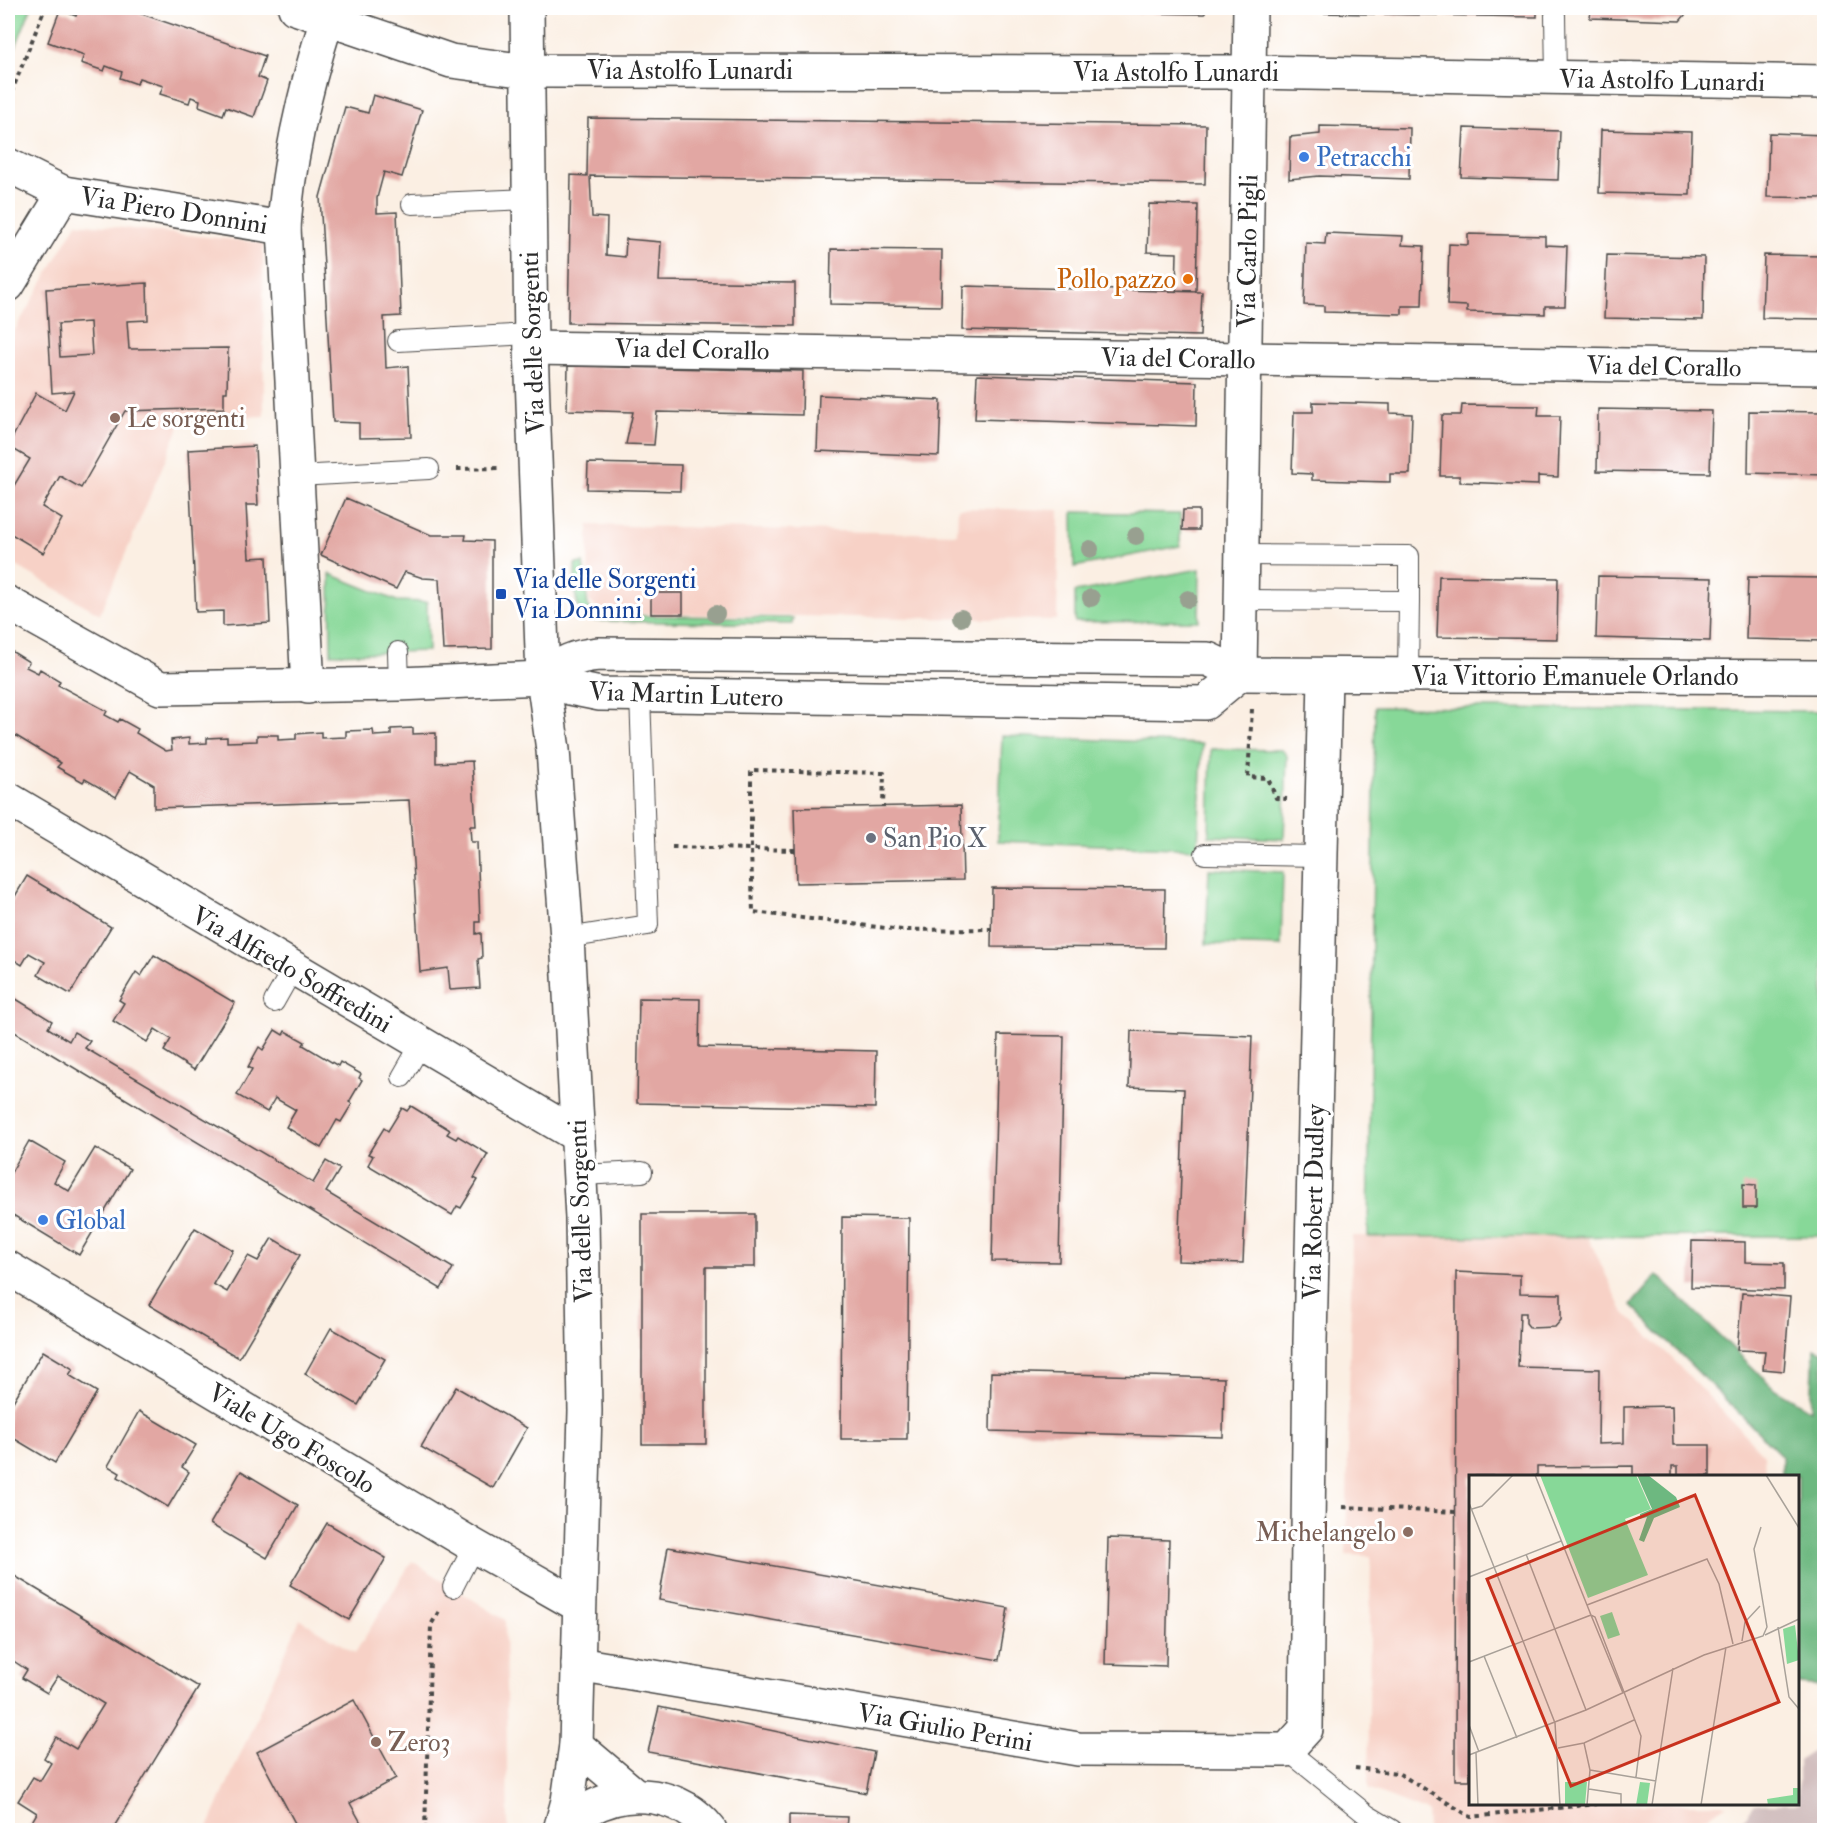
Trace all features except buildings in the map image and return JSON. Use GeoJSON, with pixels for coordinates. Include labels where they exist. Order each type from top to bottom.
{"type":"FeatureCollection","features":[{"type":"Feature","properties":{"kind":"street"},"geometry":{"type":"LineString","coordinates":[[295,8],[450,61],[528,71]]}},
{"type":"Feature","properties":{"kind":"street","name":"Via delle Sorgenti"},"geometry":{"type":"LineString","coordinates":[[527,8],[531,341],[543,678],[553,750],[567,938],[580,1175],[585,1411],[576,1745],[568,1800],[560,1830]]}},
{"type":"Feature","properties":{"kind":"street","name":"Via Carlo Pigli"},"geometry":{"type":"LineString","coordinates":[[1247,674],[1241,600],[1250,8]]}},
{"type":"Feature","properties":{"kind":"street"},"geometry":{"type":"LineString","coordinates":[[308,687],[284,228],[289,181],[311,74],[327,19]]}},
{"type":"Feature","properties":{"kind":"street","name":"Via Astolfo Lunardi"},"geometry":{"type":"LineString","coordinates":[[528,71],[1250,72],[1824,82]]}},
{"type":"Feature","properties":{"kind":"street","name":"Via Piero Donnini"},"geometry":{"type":"LineString","coordinates":[[8,165],[64,193],[284,228]]}},
{"type":"Feature","properties":{"kind":"street","name":"Via Piero Donnini"},"geometry":{"type":"LineString","coordinates":[[8,285],[64,193]]}},
{"type":"Feature","properties":{"kind":"street","name":"Via del Corallo"},"geometry":{"type":"LineString","coordinates":[[531,341],[1245,360],[1824,368]]}},
{"type":"Feature","properties":{"kind":"street"},"geometry":{"type":"LineString","coordinates":[[8,603],[160,688],[308,687],[543,678]]}},
{"type":"Feature","properties":{"kind":"street","name":"Via Martin Lutero"},"geometry":{"type":"LineString","coordinates":[[543,678],[557,666],[572,658],[599,654],[1208,659],[1247,674],[1325,676]]}},
{"type":"Feature","properties":{"kind":"street","name":"Via Martin Lutero"},"geometry":{"type":"LineString","coordinates":[[543,678],[587,693],[1205,703],[1247,674]]}},
{"type":"Feature","properties":{"kind":"street","name":"Via Vittorio Emanuele Orlando"},"geometry":{"type":"LineString","coordinates":[[1325,676],[1824,677]]}},
{"type":"Feature","properties":{"kind":"street","name":"Via Robert Dudley"},"geometry":{"type":"LineString","coordinates":[[1297,1739],[1325,676]]}},
{"type":"Feature","properties":{"kind":"street","name":"Via Alfredo Soffredini"},"geometry":{"type":"LineString","coordinates":[[8,799],[292,970],[578,1136]]}},
{"type":"Feature","properties":{"kind":"street","name":"Viale Ugo Foscolo"},"geometry":{"type":"LineString","coordinates":[[8,1268],[474,1546],[578,1605]]}},
{"type":"Feature","properties":{"kind":"street","name":"Via Giulio Perini"},"geometry":{"type":"LineString","coordinates":[[578,1664],[1078,1749],[1297,1739]]}},
{"type":"Feature","properties":{"kind":"street"},"geometry":{"type":"LineString","coordinates":[[576,1745],[634,1794]]}},
{"type":"Feature","properties":{"kind":"street"},"geometry":{"type":"LineString","coordinates":[[565,1830],[588,1810],[619,1797],[634,1794],[678,1804],[696,1815],[710,1830]]}},
{"type":"Feature","properties":{"kind":"lane"},"geometry":{"type":"LineString","coordinates":[[1555,15],[1556,79]]}},
{"type":"Feature","properties":{"kind":"lane"},"geometry":{"type":"LineString","coordinates":[[412,204],[528,199]]}},
{"type":"Feature","properties":{"kind":"lane"},"geometry":{"type":"LineString","coordinates":[[398,341],[531,341]]}},
{"type":"Feature","properties":{"kind":"lane"},"geometry":{"type":"LineString","coordinates":[[297,476],[429,469]]}},
{"type":"Feature","properties":{"kind":"lane"},"geometry":{"type":"LineString","coordinates":[[1242,555],[1409,556],[1408,675]]}},
{"type":"Feature","properties":{"kind":"lane"},"geometry":{"type":"LineString","coordinates":[[1241,600],[1409,601]]}},
{"type":"Feature","properties":{"kind":"lane"},"geometry":{"type":"LineString","coordinates":[[398,652],[399,684]]}},
{"type":"Feature","properties":{"kind":"lane"},"geometry":{"type":"LineString","coordinates":[[567,938],[648,925],[640,695]]}},
{"type":"Feature","properties":{"kind":"lane"},"geometry":{"type":"LineString","coordinates":[[1204,855],[1319,856]]}},
{"type":"Feature","properties":{"kind":"lane"},"geometry":{"type":"LineString","coordinates":[[274,1002],[292,970]]}},
{"type":"Feature","properties":{"kind":"lane"},"geometry":{"type":"LineString","coordinates":[[402,1077],[422,1044]]}},
{"type":"Feature","properties":{"kind":"lane"},"geometry":{"type":"LineString","coordinates":[[580,1175],[642,1172]]}},
{"type":"Feature","properties":{"kind":"lane"},"geometry":{"type":"LineString","coordinates":[[453,1587],[474,1546]]}},
{"type":"Feature","properties":{"kind":"lane"},"geometry":{"type":"LineString","coordinates":[[1297,1739],[1367,1815],[1392,1830]]}},
{"type":"Feature","properties":{"kind":"path"},"geometry":{"type":"LineString","coordinates":[[8,101],[45,8]]}},
{"type":"Feature","properties":{"kind":"path"},"geometry":{"type":"LineString","coordinates":[[429,469],[535,466]]}},
{"type":"Feature","properties":{"kind":"path"},"geometry":{"type":"LineString","coordinates":[[1247,674],[1248,777],[1268,778],[1276,798],[1291,799]]}},
{"type":"Feature","properties":{"kind":"path"},"geometry":{"type":"LineString","coordinates":[[883,806],[884,773],[750,770],[753,912],[902,930],[991,929]]}},
{"type":"Feature","properties":{"kind":"path"},"geometry":{"type":"LineString","coordinates":[[644,849],[690,846],[795,849]]}},
{"type":"Feature","properties":{"kind":"path"},"geometry":{"type":"LineString","coordinates":[[1347,1508],[1456,1512]]}},
{"type":"Feature","properties":{"kind":"path"},"geometry":{"type":"LineString","coordinates":[[425,1830],[432,1625],[453,1587]]}},
{"type":"Feature","properties":{"kind":"path"},"geometry":{"type":"LineString","coordinates":[[1369,1768],[1398,1773],[1472,1817],[1578,1805]]}},
{"type":"Feature","properties":{"kind":"shaded area","name":"Le sorgenti"},"geometry":{"type":"Polygon","coordinates":[[[77,223],[263,243],[264,416],[182,420],[100,614],[8,561],[8,342],[77,223]]]}},
{"type":"Feature","properties":{"kind":"shaded area"},"geometry":{"type":"Polygon","coordinates":[[[958,508],[1059,510],[1057,620],[603,613],[589,601],[588,525],[957,534],[958,508]]]}},
{"type":"Feature","properties":{"kind":"shaded area","name":"Michelangelo"},"geometry":{"type":"Polygon","coordinates":[[[1352,1236],[1588,1237],[1623,1311],[1672,1358],[1764,1455],[1765,1475],[1469,1475],[1469,1805],[1726,1805],[1692,1826],[1680,1830],[1428,1830],[1427,1812],[1368,1789],[1371,1556],[1346,1555],[1352,1236]]]}},
{"type":"Feature","properties":{"kind":"shaded area","name":"Zero3"},"geometry":{"type":"Polygon","coordinates":[[[412,1561],[505,1620],[508,1830],[207,1830],[300,1619],[355,1653],[412,1561]]]}},
{"type":"Feature","properties":{"kind":"shaded area"},"geometry":{"type":"Polygon","coordinates":[[[1824,1743],[1824,1830],[1734,1830],[1753,1805],[1799,1805],[1799,1759],[1824,1743]]]}},
{"type":"Feature","properties":{"kind":"green space"},"geometry":{"type":"Polygon","coordinates":[[[8,8],[31,8],[8,66],[8,8]]]}},
{"type":"Feature","properties":{"kind":"green space"},"geometry":{"type":"Polygon","coordinates":[[[1073,512],[1180,514],[1180,546],[1074,567],[1073,512]]]}},
{"type":"Feature","properties":{"kind":"green space"},"geometry":{"type":"Polygon","coordinates":[[[583,563],[588,607],[600,615],[793,618],[792,624],[595,621],[581,612],[576,598],[575,564],[583,563]]]}},
{"type":"Feature","properties":{"kind":"green space"},"geometry":{"type":"Polygon","coordinates":[[[1200,569],[1199,621],[1075,622],[1075,592],[1200,569]]]}},
{"type":"Feature","properties":{"kind":"green space"},"geometry":{"type":"Polygon","coordinates":[[[330,574],[397,601],[427,602],[428,651],[331,654],[330,574]]]}},
{"type":"Feature","properties":{"kind":"green space"},"geometry":{"type":"Polygon","coordinates":[[[1375,707],[1824,711],[1824,1236],[1368,1237],[1375,707]]]}},
{"type":"Feature","properties":{"kind":"green space"},"geometry":{"type":"Polygon","coordinates":[[[1002,736],[1202,744],[1198,849],[998,841],[1002,736]]]}},
{"type":"Feature","properties":{"kind":"green space"},"geometry":{"type":"Polygon","coordinates":[[[1211,749],[1282,750],[1287,756],[1284,839],[1209,836],[1211,749]]]}},
{"type":"Feature","properties":{"kind":"green space"},"geometry":{"type":"Polygon","coordinates":[[[1209,869],[1283,872],[1281,946],[1206,944],[1209,869]]]}},
{"type":"Feature","properties":{"kind":"green space"},"geometry":{"type":"Polygon","coordinates":[[[1657,1275],[1775,1389],[1811,1410],[1814,1348],[1824,1352],[1824,1686],[1799,1684],[1799,1475],[1782,1475],[1782,1456],[1631,1305],[1657,1275]]]}},
{"type":"Feature","properties":{"kind":"place","name":"Petracchi"},"geometry":{"type":"Point","coordinates":[1304,157]}},
{"type":"Feature","properties":{"kind":"place","name":"Pollo pazzo"},"geometry":{"type":"Point","coordinates":[1188,279]}},
{"type":"Feature","properties":{"kind":"place","name":"Le sorgenti"},"geometry":{"type":"Point","coordinates":[115,418]}},
{"type":"Feature","properties":{"kind":"place","name":"Via delle Sorgenti Via Donnini"},"geometry":{"type":"Point","coordinates":[501,594]}},
{"type":"Feature","properties":{"kind":"place","name":"San Pio X"},"geometry":{"type":"Point","coordinates":[871,838]}},
{"type":"Feature","properties":{"kind":"place","name":"Global"},"geometry":{"type":"Point","coordinates":[43,1220]}},
{"type":"Feature","properties":{"kind":"place","name":"Michelangelo"},"geometry":{"type":"Point","coordinates":[1408,1532]}},
{"type":"Feature","properties":{"kind":"place","name":"Zero3"},"geometry":{"type":"Point","coordinates":[376,1742]}}]}
